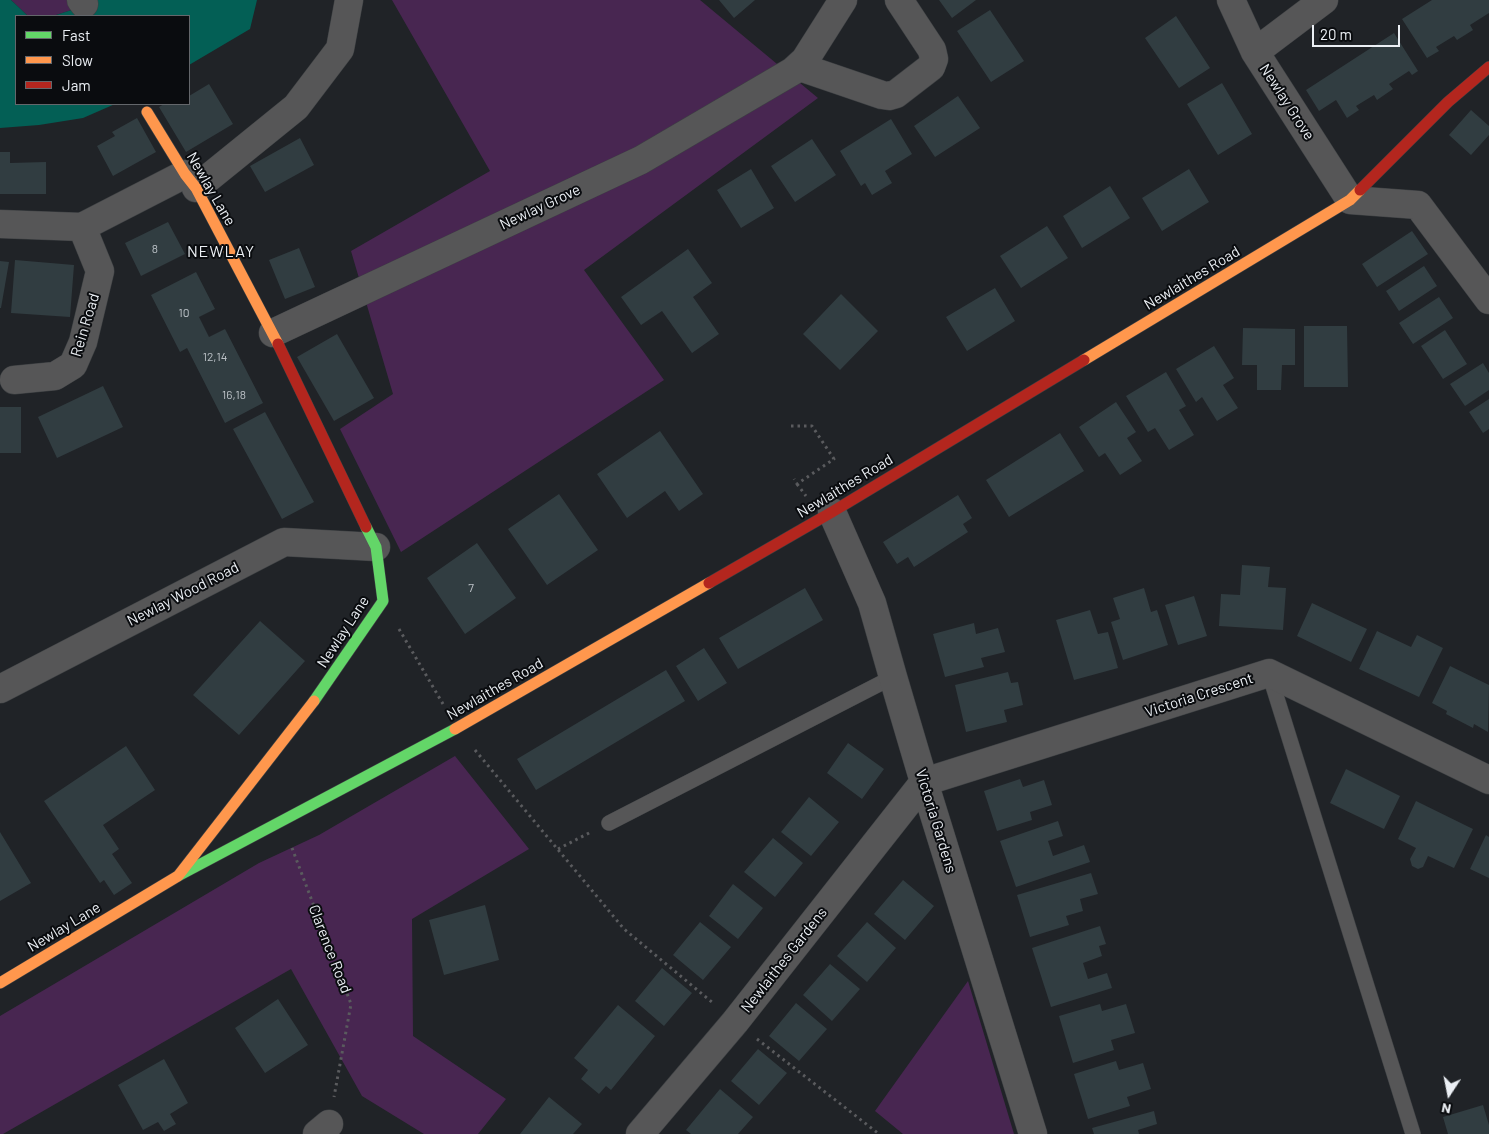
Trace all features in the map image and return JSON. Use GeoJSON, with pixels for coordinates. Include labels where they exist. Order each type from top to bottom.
{"type":"FeatureCollection","features":[{"type":"Feature","properties":{"kind":"street"},"geometry":{"type":"LineString","coordinates":[[0,224],[82,226],[191,181],[296,107],[340,48],[349,0]]}},
{"type":"Feature","properties":{"kind":"street","name":"Newlay Grove"},"geometry":{"type":"LineString","coordinates":[[273,334],[641,160],[800,67],[843,0]]}},
{"type":"Feature","properties":{"kind":"street"},"geometry":{"type":"LineString","coordinates":[[800,67],[882,95],[890,96],[896,94],[931,67],[934,58],[932,50],[900,0]]}},
{"type":"Feature","properties":{"kind":"street","name":"Newlay Grove"},"geometry":{"type":"LineString","coordinates":[[1231,0],[1255,52],[1350,200]]}},
{"type":"Feature","properties":{"kind":"street"},"geometry":{"type":"LineString","coordinates":[[1255,52],[1324,0]]}},
{"type":"Feature","properties":{"kind":"street","name":"Newlaithes Road"},"geometry":{"type":"LineString","coordinates":[[178,876],[458,728],[832,512],[1350,200],[1448,102],[1489,68]]}},
{"type":"Feature","properties":{"kind":"street","name":"Newlay Lane"},"geometry":{"type":"LineString","coordinates":[[0,983],[178,876],[325,687],[383,601],[376,547],[273,334],[191,181],[147,112]]}},
{"type":"Feature","properties":{"kind":"street"},"geometry":{"type":"LineString","coordinates":[[1350,200],[1418,205],[1489,300]]}},
{"type":"Feature","properties":{"kind":"street","name":"Rein Road"},"geometry":{"type":"LineString","coordinates":[[14,380],[54,376],[73,365],[82,342],[100,271],[82,226]]}},
{"type":"Feature","properties":{"kind":"street","name":"Victoria Gardens"},"geometry":{"type":"LineString","coordinates":[[832,512],[872,603],[892,677],[1033,1134]]}},
{"type":"Feature","properties":{"kind":"street","name":"Newlay Wood Road"},"geometry":{"type":"LineString","coordinates":[[0,689],[284,542],[376,547]]}},
{"type":"Feature","properties":{"kind":"street","name":"Victoria Crescent"},"geometry":{"type":"LineString","coordinates":[[924,782],[1269,673],[1489,780]]}},
{"type":"Feature","properties":{"kind":"street","name":"Newlaithes Gardens"},"geometry":{"type":"LineString","coordinates":[[640,1134],[735,1022],[924,782]]}},
{"type":"Feature","properties":{"kind":"lane"},"geometry":{"type":"LineString","coordinates":[[1269,673],[1413,1134]]}},
{"type":"Feature","properties":{"kind":"lane"},"geometry":{"type":"LineString","coordinates":[[609,822],[892,677]]}},
{"type":"Feature","properties":{"kind":"path"},"geometry":{"type":"LineString","coordinates":[[791,426],[812,426],[834,459],[797,484],[794,479]]}},
{"type":"Feature","properties":{"kind":"path"},"geometry":{"type":"LineString","coordinates":[[383,601],[458,728],[624,929],[735,1022],[879,1134]]}},
{"type":"Feature","properties":{"kind":"path","name":"Clarence Road"},"geometry":{"type":"LineString","coordinates":[[282,821],[351,1004],[323,1129]]}},
{"type":"Feature","properties":{"kind":"path"},"geometry":{"type":"LineString","coordinates":[[558,849],[609,822]]}},
{"type":"Feature","properties":{"kind":"shaded area"},"geometry":{"type":"Polygon","coordinates":[[[0,0],[11,0],[27,15],[15,15],[15,105],[113,105],[83,118],[39,125],[0,128],[0,0]]]}},
{"type":"Feature","properties":{"kind":"shaded area"},"geometry":{"type":"Polygon","coordinates":[[[11,0],[96,0],[90,4],[56,15],[27,15],[11,0]]]}},
{"type":"Feature","properties":{"kind":"shaded area"},"geometry":{"type":"Polygon","coordinates":[[[96,0],[257,0],[250,29],[190,64],[190,15],[56,15],[90,4],[96,0]]]}},
{"type":"Feature","properties":{"kind":"shaded area"},"geometry":{"type":"Polygon","coordinates":[[[392,0],[700,0],[818,98],[584,270],[664,380],[401,552],[340,429],[393,394],[351,251],[490,171],[392,0]]]}},
{"type":"Feature","properties":{"kind":"shaded area"},"geometry":{"type":"Polygon","coordinates":[[[455,756],[529,849],[412,919],[413,1036],[506,1099],[478,1134],[424,1134],[362,1096],[291,969],[0,1134],[0,1016],[259,863],[319,835],[455,756]]]}},
{"type":"Feature","properties":{"kind":"shaded area"},"geometry":{"type":"Polygon","coordinates":[[[968,981],[1014,1134],[903,1134],[875,1111],[968,981]]]}},
{"type":"Feature","properties":{"kind":"building"},"geometry":{"type":"Polygon","coordinates":[[[719,0],[755,0],[734,18],[719,0]]]}},
{"type":"Feature","properties":{"kind":"building"},"geometry":{"type":"Polygon","coordinates":[[[939,0],[976,0],[952,18],[939,0]]]}},
{"type":"Feature","properties":{"kind":"building"},"geometry":{"type":"Polygon","coordinates":[[[1432,0],[1489,0],[1489,13],[1470,25],[1473,30],[1457,40],[1454,36],[1436,47],[1439,51],[1427,58],[1402,19],[1432,0]]]}},
{"type":"Feature","properties":{"kind":"building"},"geometry":{"type":"Polygon","coordinates":[[[990,10],[1024,61],[991,82],[957,31],[990,10]]]}},
{"type":"Feature","properties":{"kind":"building"},"geometry":{"type":"Polygon","coordinates":[[[1176,16],[1210,68],[1179,88],[1145,38],[1176,16]]]}},
{"type":"Feature","properties":{"kind":"building"},"geometry":{"type":"Polygon","coordinates":[[[1394,33],[1418,71],[1412,75],[1409,71],[1389,84],[1393,89],[1377,100],[1374,95],[1356,106],[1359,110],[1347,118],[1336,100],[1319,111],[1306,90],[1394,33]]]}},
{"type":"Feature","properties":{"kind":"building"},"geometry":{"type":"Polygon","coordinates":[[[1222,83],[1252,134],[1218,155],[1187,104],[1222,83]]]}},
{"type":"Feature","properties":{"kind":"building"},"geometry":{"type":"Polygon","coordinates":[[[209,84],[233,124],[186,152],[159,107],[162,105],[190,105],[190,95],[209,84]]]}},
{"type":"Feature","properties":{"kind":"building"},"geometry":{"type":"Polygon","coordinates":[[[958,96],[980,128],[935,157],[914,126],[958,96]]]}},
{"type":"Feature","properties":{"kind":"building"},"geometry":{"type":"Polygon","coordinates":[[[1471,110],[1489,126],[1489,135],[1471,155],[1449,135],[1471,110]]]}},
{"type":"Feature","properties":{"kind":"building"},"geometry":{"type":"Polygon","coordinates":[[[137,118],[156,152],[113,176],[97,146],[115,136],[112,132],[137,118]]]}},
{"type":"Feature","properties":{"kind":"building"},"geometry":{"type":"Polygon","coordinates":[[[891,119],[912,154],[885,171],[892,183],[872,195],[865,183],[861,186],[840,151],[891,119]]]}},
{"type":"Feature","properties":{"kind":"building"},"geometry":{"type":"Polygon","coordinates":[[[300,138],[314,165],[265,192],[250,166],[300,138]]]}},
{"type":"Feature","properties":{"kind":"building"},"geometry":{"type":"Polygon","coordinates":[[[812,139],[836,175],[795,202],[771,166],[812,139]]]}},
{"type":"Feature","properties":{"kind":"building"},"geometry":{"type":"Polygon","coordinates":[[[0,152],[10,152],[10,163],[46,162],[46,194],[0,194],[0,152]]]}},
{"type":"Feature","properties":{"kind":"building"},"geometry":{"type":"Polygon","coordinates":[[[751,169],[774,208],[741,228],[717,190],[751,169]]]}},
{"type":"Feature","properties":{"kind":"building"},"geometry":{"type":"Polygon","coordinates":[[[1189,169],[1209,202],[1162,231],[1142,198],[1189,169]]]}},
{"type":"Feature","properties":{"kind":"building"},"geometry":{"type":"Polygon","coordinates":[[[1110,186],[1130,218],[1082,248],[1063,216],[1110,186]]]}},
{"type":"Feature","properties":{"kind":"building"},"geometry":{"type":"Polygon","coordinates":[[[168,222],[185,254],[141,276],[125,243],[168,222]]]}},
{"type":"Feature","properties":{"kind":"building"},"geometry":{"type":"Polygon","coordinates":[[[1047,226],[1068,258],[1021,288],[1000,256],[1047,226]]]}},
{"type":"Feature","properties":{"kind":"building"},"geometry":{"type":"Polygon","coordinates":[[[1412,231],[1428,254],[1377,287],[1362,264],[1412,231]]]}},
{"type":"Feature","properties":{"kind":"building"},"geometry":{"type":"Polygon","coordinates":[[[299,248],[315,287],[285,299],[269,260],[299,248]]]}},
{"type":"Feature","properties":{"kind":"building"},"geometry":{"type":"Polygon","coordinates":[[[688,249],[712,283],[693,297],[719,334],[692,353],[662,311],[641,325],[621,297],[688,249]]]}},
{"type":"Feature","properties":{"kind":"building"},"geometry":{"type":"Polygon","coordinates":[[[15,260],[74,265],[70,317],[11,313],[15,260]]]}},
{"type":"Feature","properties":{"kind":"building"},"geometry":{"type":"Polygon","coordinates":[[[0,261],[9,262],[1,308],[0,308],[0,261]]]}},
{"type":"Feature","properties":{"kind":"building"},"geometry":{"type":"Polygon","coordinates":[[[1424,266],[1437,286],[1399,311],[1386,291],[1424,266]]]}},
{"type":"Feature","properties":{"kind":"building"},"geometry":{"type":"Polygon","coordinates":[[[196,272],[215,309],[199,317],[209,337],[225,329],[263,403],[225,423],[187,348],[180,352],[151,295],[196,272]]]}},
{"type":"Feature","properties":{"kind":"building"},"geometry":{"type":"Polygon","coordinates":[[[995,288],[1015,321],[967,351],[946,317],[995,288]]]}},
{"type":"Feature","properties":{"kind":"building"},"geometry":{"type":"Polygon","coordinates":[[[841,294],[878,331],[840,370],[803,334],[841,294]]]}},
{"type":"Feature","properties":{"kind":"building"},"geometry":{"type":"Polygon","coordinates":[[[1439,297],[1453,318],[1413,344],[1399,323],[1439,297]]]}},
{"type":"Feature","properties":{"kind":"building"},"geometry":{"type":"Polygon","coordinates":[[[1304,326],[1347,326],[1348,387],[1304,387],[1304,326]]]}},
{"type":"Feature","properties":{"kind":"building"},"geometry":{"type":"Polygon","coordinates":[[[1243,328],[1295,329],[1295,365],[1282,365],[1281,390],[1257,390],[1257,365],[1242,365],[1243,328]]]}},
{"type":"Feature","properties":{"kind":"building"},"geometry":{"type":"Polygon","coordinates":[[[1445,330],[1467,364],[1443,379],[1421,346],[1445,330]]]}},
{"type":"Feature","properties":{"kind":"building"},"geometry":{"type":"Polygon","coordinates":[[[337,334],[374,398],[334,421],[297,357],[337,334]]]}},
{"type":"Feature","properties":{"kind":"building"},"geometry":{"type":"Polygon","coordinates":[[[1214,346],[1234,378],[1223,385],[1238,408],[1217,421],[1202,397],[1196,402],[1176,369],[1214,346]]]}},
{"type":"Feature","properties":{"kind":"building"},"geometry":{"type":"Polygon","coordinates":[[[1483,363],[1489,373],[1489,390],[1465,406],[1450,384],[1483,363]]]}},
{"type":"Feature","properties":{"kind":"building"},"geometry":{"type":"Polygon","coordinates":[[[1166,372],[1186,406],[1179,410],[1194,435],[1169,450],[1155,428],[1148,432],[1126,396],[1166,372]]]}},
{"type":"Feature","properties":{"kind":"building"},"geometry":{"type":"Polygon","coordinates":[[[103,386],[123,427],[57,458],[38,417],[103,386]]]}},
{"type":"Feature","properties":{"kind":"building"},"geometry":{"type":"Polygon","coordinates":[[[1489,399],[1489,429],[1483,433],[1469,412],[1489,399]]]}},
{"type":"Feature","properties":{"kind":"building"},"geometry":{"type":"Polygon","coordinates":[[[1116,402],[1136,432],[1127,438],[1142,461],[1120,475],[1105,453],[1099,457],[1079,427],[1116,402]]]}},
{"type":"Feature","properties":{"kind":"building"},"geometry":{"type":"Polygon","coordinates":[[[0,407],[21,407],[21,453],[0,453],[0,407]]]}},
{"type":"Feature","properties":{"kind":"building"},"geometry":{"type":"Polygon","coordinates":[[[265,412],[314,502],[282,519],[233,429],[265,412]]]}},
{"type":"Feature","properties":{"kind":"building"},"geometry":{"type":"Polygon","coordinates":[[[660,431],[703,494],[679,511],[665,491],[627,518],[597,474],[660,431]]]}},
{"type":"Feature","properties":{"kind":"building"},"geometry":{"type":"Polygon","coordinates":[[[1060,433],[1084,471],[1009,517],[986,480],[1060,433]]]}},
{"type":"Feature","properties":{"kind":"building"},"geometry":{"type":"Polygon","coordinates":[[[559,494],[598,550],[547,585],[508,529],[559,494]]]}},
{"type":"Feature","properties":{"kind":"building"},"geometry":{"type":"Polygon","coordinates":[[[958,495],[972,518],[963,524],[968,532],[914,567],[908,557],[897,564],[883,542],[958,495]]]}},
{"type":"Feature","properties":{"kind":"building"},"geometry":{"type":"Polygon","coordinates":[[[477,543],[516,598],[465,634],[427,578],[477,543]]]}},
{"type":"Feature","properties":{"kind":"building"},"geometry":{"type":"Polygon","coordinates":[[[1242,565],[1270,567],[1268,587],[1286,588],[1283,630],[1219,626],[1221,594],[1240,595],[1242,565]]]}},
{"type":"Feature","properties":{"kind":"building"},"geometry":{"type":"Polygon","coordinates":[[[805,588],[823,620],[738,669],[719,638],[805,588]]]}},
{"type":"Feature","properties":{"kind":"building"},"geometry":{"type":"Polygon","coordinates":[[[1144,588],[1151,612],[1157,610],[1168,645],[1123,660],[1111,622],[1120,619],[1113,598],[1144,588]]]}},
{"type":"Feature","properties":{"kind":"building"},"geometry":{"type":"Polygon","coordinates":[[[1194,596],[1207,636],[1178,645],[1165,605],[1194,596]]]}},
{"type":"Feature","properties":{"kind":"building"},"geometry":{"type":"Polygon","coordinates":[[[1312,603],[1367,629],[1351,662],[1297,636],[1312,603]]]}},
{"type":"Feature","properties":{"kind":"building"},"geometry":{"type":"Polygon","coordinates":[[[1090,610],[1098,634],[1108,632],[1118,668],[1074,680],[1056,620],[1090,610]]]}},
{"type":"Feature","properties":{"kind":"building"},"geometry":{"type":"Polygon","coordinates":[[[260,621],[305,661],[239,735],[193,695],[260,621]]]}},
{"type":"Feature","properties":{"kind":"building"},"geometry":{"type":"Polygon","coordinates":[[[974,623],[976,634],[998,628],[1005,652],[981,658],[984,667],[945,677],[933,634],[974,623]]]}},
{"type":"Feature","properties":{"kind":"building"},"geometry":{"type":"Polygon","coordinates":[[[1377,631],[1411,647],[1417,635],[1443,648],[1419,697],[1359,669],[1377,631]]]}},
{"type":"Feature","properties":{"kind":"building"},"geometry":{"type":"Polygon","coordinates":[[[704,648],[727,683],[698,701],[676,666],[704,648]]]}},
{"type":"Feature","properties":{"kind":"building"},"geometry":{"type":"Polygon","coordinates":[[[1450,666],[1489,685],[1488,732],[1474,724],[1473,728],[1446,714],[1447,711],[1432,703],[1450,666]]]}},
{"type":"Feature","properties":{"kind":"building"},"geometry":{"type":"Polygon","coordinates":[[[666,670],[685,701],[536,790],[517,759],[666,670]]]}},
{"type":"Feature","properties":{"kind":"building"},"geometry":{"type":"Polygon","coordinates":[[[1008,672],[1011,683],[1018,682],[1023,705],[1004,710],[1007,722],[966,732],[955,685],[1008,672]]]}},
{"type":"Feature","properties":{"kind":"building"},"geometry":{"type":"Polygon","coordinates":[[[848,743],[884,769],[862,799],[827,773],[848,743]]]}},
{"type":"Feature","properties":{"kind":"building"},"geometry":{"type":"Polygon","coordinates":[[[126,746],[155,790],[103,825],[119,849],[112,854],[132,883],[114,895],[104,880],[100,883],[44,801],[126,746]]]}},
{"type":"Feature","properties":{"kind":"building"},"geometry":{"type":"Polygon","coordinates":[[[1346,769],[1400,796],[1384,829],[1330,803],[1346,769]]]}},
{"type":"Feature","properties":{"kind":"building"},"geometry":{"type":"Polygon","coordinates":[[[1020,779],[1023,787],[1044,780],[1052,805],[1030,812],[1032,820],[997,831],[984,791],[1020,779]]]}},
{"type":"Feature","properties":{"kind":"building"},"geometry":{"type":"Polygon","coordinates":[[[809,797],[839,822],[811,856],[781,832],[809,797]]]}},
{"type":"Feature","properties":{"kind":"building"},"geometry":{"type":"Polygon","coordinates":[[[1416,801],[1473,829],[1454,868],[1428,856],[1423,867],[1418,869],[1412,866],[1410,859],[1416,848],[1398,839],[1416,801]]]}},
{"type":"Feature","properties":{"kind":"building"},"geometry":{"type":"Polygon","coordinates":[[[1058,821],[1063,836],[1048,841],[1053,856],[1084,845],[1090,862],[1016,887],[1000,841],[1058,821]]]}},
{"type":"Feature","properties":{"kind":"building"},"geometry":{"type":"Polygon","coordinates":[[[0,832],[31,883],[0,901],[0,832]]]}},
{"type":"Feature","properties":{"kind":"building"},"geometry":{"type":"Polygon","coordinates":[[[1486,835],[1489,837],[1489,878],[1470,869],[1486,835]]]}},
{"type":"Feature","properties":{"kind":"building"},"geometry":{"type":"Polygon","coordinates":[[[773,838],[803,863],[775,897],[744,872],[773,838]]]}},
{"type":"Feature","properties":{"kind":"building"},"geometry":{"type":"Polygon","coordinates":[[[1091,873],[1098,894],[1080,899],[1083,911],[1066,916],[1069,925],[1030,937],[1017,895],[1091,873]]]}},
{"type":"Feature","properties":{"kind":"building"},"geometry":{"type":"Polygon","coordinates":[[[903,880],[934,906],[905,940],[874,914],[903,880]]]}},
{"type":"Feature","properties":{"kind":"building"},"geometry":{"type":"Polygon","coordinates":[[[733,884],[763,908],[738,939],[709,916],[733,884]]]}},
{"type":"Feature","properties":{"kind":"building"},"geometry":{"type":"Polygon","coordinates":[[[485,905],[499,960],[444,975],[429,920],[485,905]]]}},
{"type":"Feature","properties":{"kind":"building"},"geometry":{"type":"Polygon","coordinates":[[[700,922],[731,947],[703,980],[673,955],[700,922]]]}},
{"type":"Feature","properties":{"kind":"building"},"geometry":{"type":"Polygon","coordinates":[[[867,922],[896,948],[867,982],[837,956],[867,922]]]}},
{"type":"Feature","properties":{"kind":"building"},"geometry":{"type":"Polygon","coordinates":[[[1100,926],[1106,944],[1099,946],[1102,956],[1083,963],[1088,979],[1107,973],[1112,988],[1051,1007],[1032,948],[1100,926]]]}},
{"type":"Feature","properties":{"kind":"building"},"geometry":{"type":"Polygon","coordinates":[[[830,964],[860,989],[832,1021],[803,995],[830,964]]]}},
{"type":"Feature","properties":{"kind":"building"},"geometry":{"type":"Polygon","coordinates":[[[662,968],[692,993],[664,1026],[635,1001],[662,968]]]}},
{"type":"Feature","properties":{"kind":"building"},"geometry":{"type":"Polygon","coordinates":[[[278,999],[308,1045],[265,1073],[235,1028],[278,999]]]}},
{"type":"Feature","properties":{"kind":"building"},"geometry":{"type":"Polygon","coordinates":[[[796,1003],[827,1029],[799,1061],[769,1036],[796,1003]]]}},
{"type":"Feature","properties":{"kind":"building"},"geometry":{"type":"Polygon","coordinates":[[[1100,1004],[1102,1011],[1126,1004],[1135,1033],[1111,1040],[1114,1050],[1073,1063],[1059,1016],[1100,1004]]]}},
{"type":"Feature","properties":{"kind":"building"},"geometry":{"type":"Polygon","coordinates":[[[618,1005],[655,1036],[611,1090],[606,1086],[599,1094],[581,1079],[588,1070],[574,1058],[618,1005]]]}},
{"type":"Feature","properties":{"kind":"building"},"geometry":{"type":"Polygon","coordinates":[[[758,1049],[787,1073],[759,1105],[731,1081],[758,1049]]]}},
{"type":"Feature","properties":{"kind":"building"},"geometry":{"type":"Polygon","coordinates":[[[164,1059],[188,1103],[170,1114],[176,1124],[164,1131],[158,1122],[143,1130],[118,1085],[164,1059]]]}},
{"type":"Feature","properties":{"kind":"building"},"geometry":{"type":"Polygon","coordinates":[[[1116,1061],[1119,1070],[1143,1063],[1151,1089],[1127,1097],[1130,1106],[1088,1119],[1074,1074],[1116,1061]]]}},
{"type":"Feature","properties":{"kind":"building"},"geometry":{"type":"Polygon","coordinates":[[[720,1089],[753,1117],[738,1134],[691,1134],[686,1130],[720,1089]]]}},
{"type":"Feature","properties":{"kind":"building"},"geometry":{"type":"Polygon","coordinates":[[[549,1097],[582,1124],[573,1134],[520,1134],[549,1097]]]}},
{"type":"Feature","properties":{"kind":"building"},"geometry":{"type":"Polygon","coordinates":[[[1483,1105],[1489,1125],[1489,1134],[1448,1134],[1443,1117],[1483,1105]]]}},
{"type":"Feature","properties":{"kind":"building"},"geometry":{"type":"Polygon","coordinates":[[[1154,1111],[1157,1124],[1138,1130],[1139,1134],[1094,1134],[1092,1128],[1154,1111]]]}},
{"type":"Feature","properties":{"kind":"traffic: fast"},"geometry":{"type":"LineString","coordinates":[[314,701],[383,601],[376,547],[366,527]]}},
{"type":"Feature","properties":{"kind":"traffic: fast"},"geometry":{"type":"LineString","coordinates":[[178,876],[455,729]]}},
{"type":"Feature","properties":{"kind":"traffic: slow"},"geometry":{"type":"LineString","coordinates":[[147,112],[185,174],[196,188],[278,344]]}},
{"type":"Feature","properties":{"kind":"traffic: slow"},"geometry":{"type":"LineString","coordinates":[[1084,360],[1350,200],[1360,190]]}},
{"type":"Feature","properties":{"kind":"traffic: slow"},"geometry":{"type":"LineString","coordinates":[[455,729],[709,583]]}},
{"type":"Feature","properties":{"kind":"traffic: slow"},"geometry":{"type":"LineString","coordinates":[[0,983],[178,876],[314,701]]}},
{"type":"Feature","properties":{"kind":"traffic: jam"},"geometry":{"type":"LineString","coordinates":[[1360,190],[1448,102],[1489,67]]}},
{"type":"Feature","properties":{"kind":"traffic: jam"},"geometry":{"type":"LineString","coordinates":[[278,344],[366,527]]}},
{"type":"Feature","properties":{"kind":"traffic: jam"},"geometry":{"type":"LineString","coordinates":[[709,583],[832,512],[1084,360]]}},
{"type":"Feature","properties":{"kind":"district","name":"NEWLAY"},"geometry":{"type":"Point","coordinates":[221,252]}}]}
